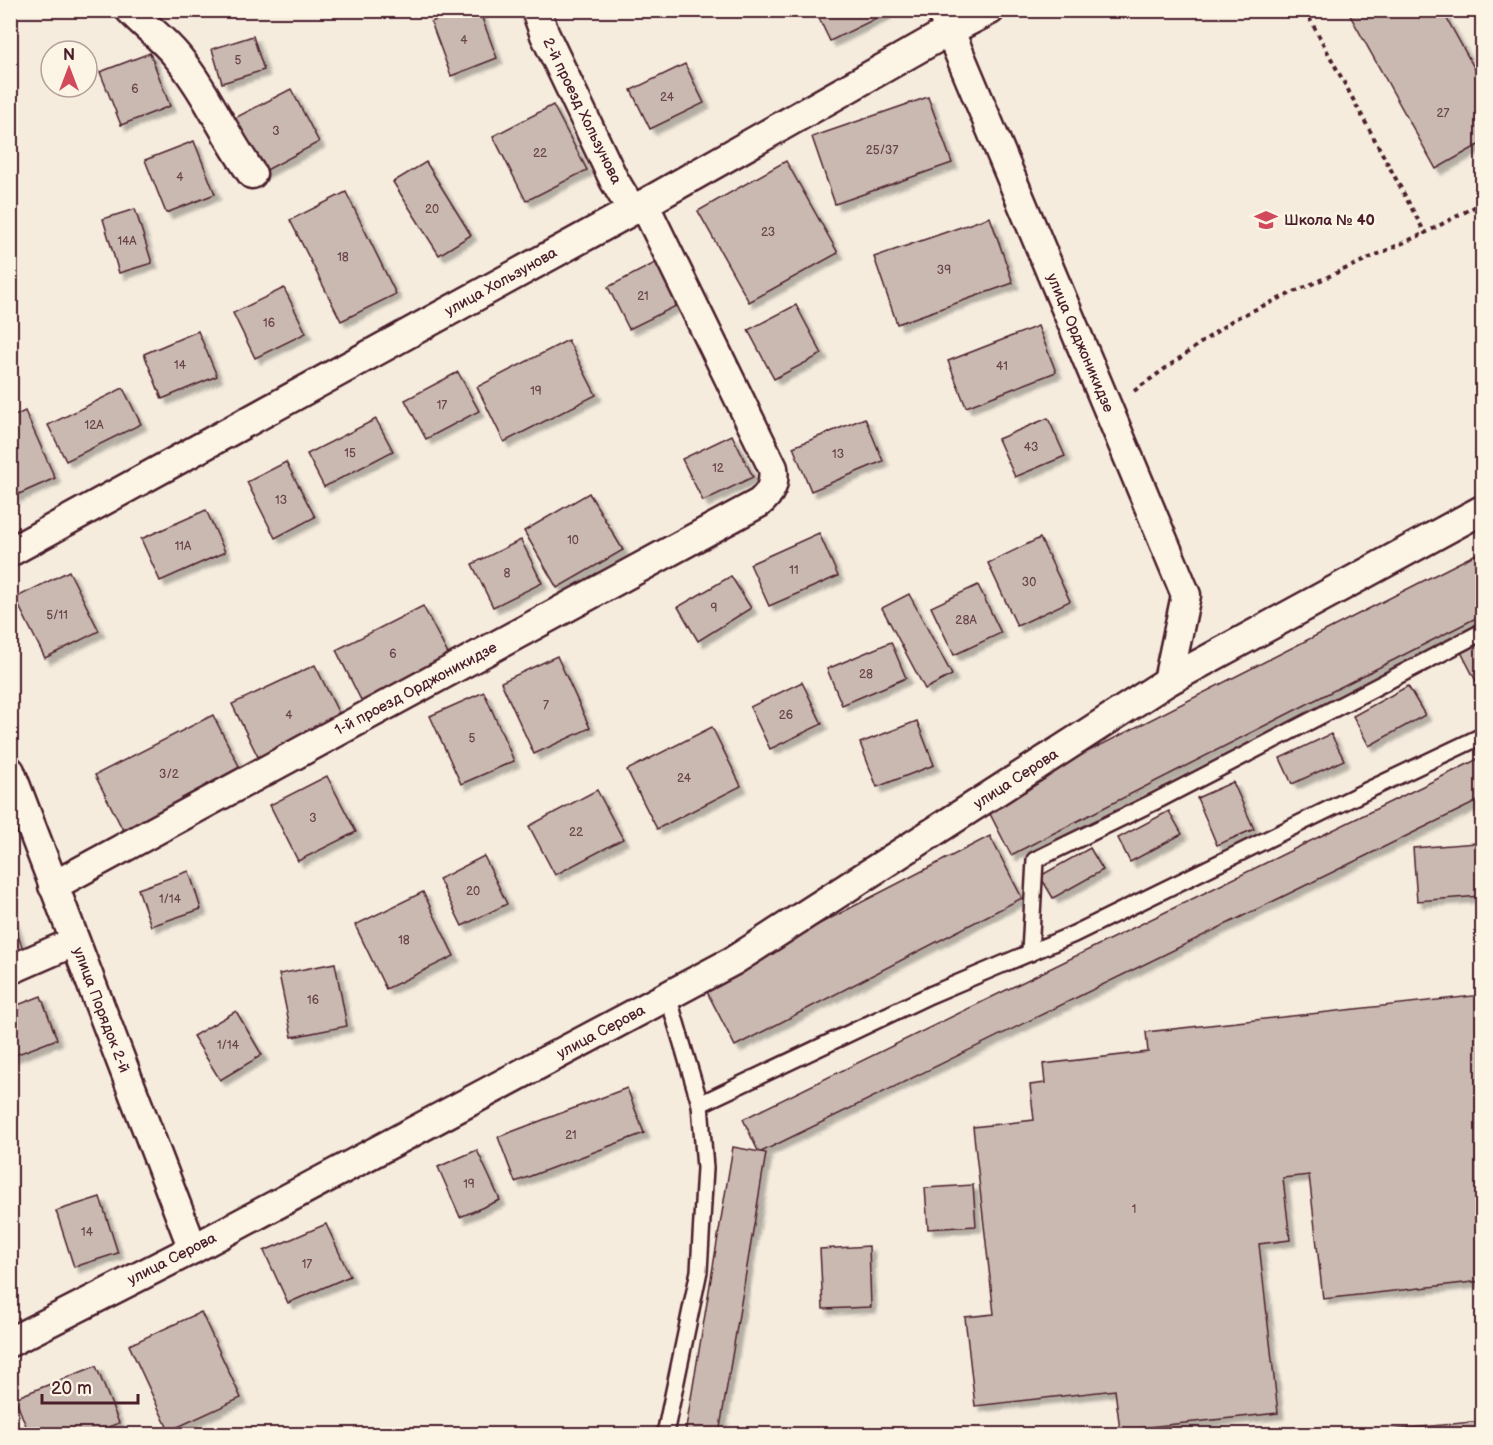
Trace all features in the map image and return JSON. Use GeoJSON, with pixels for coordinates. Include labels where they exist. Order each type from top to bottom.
{"type":"FeatureCollection","features":[{"type":"Feature","properties":{"kind":"street"},"geometry":{"type":"LineString","coordinates":[[130,10],[176,55],[252,174]]}},
{"type":"Feature","properties":{"kind":"street","name":"2-й проезд Хользунова"},"geometry":{"type":"LineString","coordinates":[[536,10],[544,35],[614,180],[638,207],[773,468],[773,486]]}},
{"type":"Feature","properties":{"kind":"street","name":"улица Хользунова"},"geometry":{"type":"LineString","coordinates":[[10,552],[638,207],[945,21],[990,10]]}},
{"type":"Feature","properties":{"kind":"street","name":"улица Орджоникидзе"},"geometry":{"type":"LineString","coordinates":[[945,21],[1186,595],[1168,681]]}},
{"type":"Feature","properties":{"kind":"street","name":"1-й проезд Орджоникидзе"},"geometry":{"type":"LineString","coordinates":[[53,886],[759,503],[768,495],[773,486]]}},
{"type":"Feature","properties":{"kind":"street","name":"улица Серова"},"geometry":{"type":"LineString","coordinates":[[10,1342],[193,1249],[733,961],[1168,681],[1482,510]]}},
{"type":"Feature","properties":{"kind":"street","name":"улица Порядок 2-й"},"geometry":{"type":"LineString","coordinates":[[10,771],[193,1249]]}},
{"type":"Feature","properties":{"kind":"street"},"geometry":{"type":"LineString","coordinates":[[10,970],[74,942]]}},
{"type":"Feature","properties":{"kind":"lane"},"geometry":{"type":"LineString","coordinates":[[1030,953],[1035,860],[1158,800],[1482,632]]}},
{"type":"Feature","properties":{"kind":"lane"},"geometry":{"type":"LineString","coordinates":[[700,1104],[930,995],[1074,934],[1482,736]]}},
{"type":"Feature","properties":{"kind":"lane"},"geometry":{"type":"LineString","coordinates":[[664,1434],[699,1271],[705,1168],[700,1104],[668,996]]}},
{"type":"Feature","properties":{"kind":"path"},"geometry":{"type":"LineString","coordinates":[[1305,10],[1425,233]]}},
{"type":"Feature","properties":{"kind":"path"},"geometry":{"type":"LineString","coordinates":[[1107,405],[1124,399],[1234,319],[1425,233],[1482,203]]}},
{"type":"Feature","properties":{"kind":"building"},"geometry":{"type":"Polygon","coordinates":[[[463,10],[479,10],[497,58],[451,76],[431,22],[463,10]]]}},
{"type":"Feature","properties":{"kind":"building"},"geometry":{"type":"Polygon","coordinates":[[[815,10],[883,10],[885,14],[830,41],[815,10]]]}},
{"type":"Feature","properties":{"kind":"building"},"geometry":{"type":"Polygon","coordinates":[[[1347,10],[1442,10],[1482,82],[1482,143],[1436,169],[1347,10]]]}},
{"type":"Feature","properties":{"kind":"building"},"geometry":{"type":"Polygon","coordinates":[[[253,36],[264,70],[222,83],[212,49],[253,36]]]}},
{"type":"Feature","properties":{"kind":"building"},"geometry":{"type":"Polygon","coordinates":[[[150,53],[170,106],[121,125],[100,72],[150,53]]]}},
{"type":"Feature","properties":{"kind":"building"},"geometry":{"type":"Polygon","coordinates":[[[685,64],[704,103],[650,129],[631,90],[685,64]]]}},
{"type":"Feature","properties":{"kind":"building"},"geometry":{"type":"Polygon","coordinates":[[[291,89],[319,142],[261,173],[233,119],[291,89]]]}},
{"type":"Feature","properties":{"kind":"building"},"geometry":{"type":"Polygon","coordinates":[[[928,97],[952,163],[835,204],[812,137],[928,97]]]}},
{"type":"Feature","properties":{"kind":"building"},"geometry":{"type":"Polygon","coordinates":[[[553,105],[587,170],[526,201],[493,136],[553,105]]]}},
{"type":"Feature","properties":{"kind":"building"},"geometry":{"type":"Polygon","coordinates":[[[194,141],[215,194],[166,213],[145,160],[194,141]]]}},
{"type":"Feature","properties":{"kind":"building"},"geometry":{"type":"Polygon","coordinates":[[[786,161],[838,253],[749,302],[698,211],[786,161]]]}},
{"type":"Feature","properties":{"kind":"building"},"geometry":{"type":"Polygon","coordinates":[[[426,162],[471,235],[439,255],[393,182],[426,162]]]}},
{"type":"Feature","properties":{"kind":"building"},"geometry":{"type":"Polygon","coordinates":[[[346,192],[396,294],[341,321],[290,220],[346,192]]]}},
{"type":"Feature","properties":{"kind":"building"},"geometry":{"type":"Polygon","coordinates":[[[135,209],[152,263],[119,273],[103,219],[135,209]]]}},
{"type":"Feature","properties":{"kind":"building"},"geometry":{"type":"Polygon","coordinates":[[[990,217],[1013,283],[897,324],[874,257],[990,217]]]}},
{"type":"Feature","properties":{"kind":"building"},"geometry":{"type":"Polygon","coordinates":[[[657,262],[678,305],[629,329],[608,287],[657,262]]]}},
{"type":"Feature","properties":{"kind":"building"},"geometry":{"type":"Polygon","coordinates":[[[284,288],[306,333],[255,358],[233,313],[284,288]]]}},
{"type":"Feature","properties":{"kind":"building"},"geometry":{"type":"Polygon","coordinates":[[[796,305],[822,354],[774,379],[748,330],[796,305]]]}},
{"type":"Feature","properties":{"kind":"building"},"geometry":{"type":"Polygon","coordinates":[[[1038,326],[1056,372],[966,407],[948,361],[1038,326]]]}},
{"type":"Feature","properties":{"kind":"building"},"geometry":{"type":"Polygon","coordinates":[[[198,331],[217,376],[162,399],[144,354],[198,331]]]}},
{"type":"Feature","properties":{"kind":"building"},"geometry":{"type":"Polygon","coordinates":[[[568,340],[596,395],[504,442],[477,387],[568,340]]]}},
{"type":"Feature","properties":{"kind":"building"},"geometry":{"type":"Polygon","coordinates":[[[458,372],[479,411],[426,439],[405,400],[458,372]]]}},
{"type":"Feature","properties":{"kind":"building"},"geometry":{"type":"Polygon","coordinates":[[[123,388],[141,424],[66,461],[48,425],[123,388]]]}},
{"type":"Feature","properties":{"kind":"building"},"geometry":{"type":"Polygon","coordinates":[[[25,411],[55,478],[10,498],[10,418],[25,411]]]}},
{"type":"Feature","properties":{"kind":"building"},"geometry":{"type":"Polygon","coordinates":[[[865,418],[883,461],[811,491],[793,447],[865,418]]]}},
{"type":"Feature","properties":{"kind":"building"},"geometry":{"type":"Polygon","coordinates":[[[1048,418],[1065,456],[1015,477],[998,439],[1048,418]]]}},
{"type":"Feature","properties":{"kind":"building"},"geometry":{"type":"Polygon","coordinates":[[[376,419],[393,451],[324,487],[307,454],[376,419]]]}},
{"type":"Feature","properties":{"kind":"building"},"geometry":{"type":"Polygon","coordinates":[[[732,435],[753,477],[703,501],[682,459],[732,435]]]}},
{"type":"Feature","properties":{"kind":"building"},"geometry":{"type":"Polygon","coordinates":[[[286,462],[315,517],[275,538],[247,482],[286,462]]]}},
{"type":"Feature","properties":{"kind":"building"},"geometry":{"type":"Polygon","coordinates":[[[589,493],[623,550],[557,588],[524,531],[589,493]]]}},
{"type":"Feature","properties":{"kind":"building"},"geometry":{"type":"Polygon","coordinates":[[[206,510],[225,552],[160,581],[141,539],[206,510]]]}},
{"type":"Feature","properties":{"kind":"building"},"geometry":{"type":"Polygon","coordinates":[[[819,533],[838,576],[769,606],[750,564],[819,533]]]}},
{"type":"Feature","properties":{"kind":"building"},"geometry":{"type":"Polygon","coordinates":[[[1040,538],[1070,601],[1017,626],[988,563],[1040,538]]]}},
{"type":"Feature","properties":{"kind":"building"},"geometry":{"type":"Polygon","coordinates":[[[521,540],[542,583],[493,607],[472,564],[521,540]]]}},
{"type":"Feature","properties":{"kind":"building"},"geometry":{"type":"Polygon","coordinates":[[[1482,551],[1482,615],[1011,855],[985,804],[1482,551]]]}},
{"type":"Feature","properties":{"kind":"building"},"geometry":{"type":"Polygon","coordinates":[[[69,571],[99,631],[45,658],[15,598],[69,571]]]}},
{"type":"Feature","properties":{"kind":"building"},"geometry":{"type":"Polygon","coordinates":[[[731,576],[751,608],[698,641],[678,607],[731,576]]]}},
{"type":"Feature","properties":{"kind":"building"},"geometry":{"type":"Polygon","coordinates":[[[978,585],[1001,633],[954,655],[931,607],[978,585]]]}},
{"type":"Feature","properties":{"kind":"building"},"geometry":{"type":"Polygon","coordinates":[[[909,594],[952,675],[925,689],[882,608],[909,594]]]}},
{"type":"Feature","properties":{"kind":"building"},"geometry":{"type":"Polygon","coordinates":[[[423,606],[450,658],[362,702],[336,650],[423,606]]]}},
{"type":"Feature","properties":{"kind":"building"},"geometry":{"type":"Polygon","coordinates":[[[891,642],[906,678],[842,705],[827,669],[891,642]]]}},
{"type":"Feature","properties":{"kind":"building"},"geometry":{"type":"Polygon","coordinates":[[[1482,642],[1482,683],[1478,685],[1461,652],[1482,642]]]}},
{"type":"Feature","properties":{"kind":"building"},"geometry":{"type":"Polygon","coordinates":[[[557,656],[590,728],[534,754],[501,682],[557,656]]]}},
{"type":"Feature","properties":{"kind":"building"},"geometry":{"type":"Polygon","coordinates":[[[315,665],[345,726],[262,765],[232,704],[315,665]]]}},
{"type":"Feature","properties":{"kind":"building"},"geometry":{"type":"Polygon","coordinates":[[[802,682],[822,724],[770,749],[750,707],[802,682]]]}},
{"type":"Feature","properties":{"kind":"building"},"geometry":{"type":"Polygon","coordinates":[[[1408,686],[1425,715],[1369,746],[1353,716],[1408,686]]]}},
{"type":"Feature","properties":{"kind":"building"},"geometry":{"type":"Polygon","coordinates":[[[484,692],[514,761],[461,784],[430,716],[484,692]]]}},
{"type":"Feature","properties":{"kind":"building"},"geometry":{"type":"Polygon","coordinates":[[[213,715],[242,772],[124,832],[95,775],[213,715]]]}},
{"type":"Feature","properties":{"kind":"building"},"geometry":{"type":"Polygon","coordinates":[[[917,721],[934,765],[877,787],[860,743],[917,721]]]}},
{"type":"Feature","properties":{"kind":"building"},"geometry":{"type":"Polygon","coordinates":[[[712,727],[741,786],[657,829],[627,770],[712,727]]]}},
{"type":"Feature","properties":{"kind":"building"},"geometry":{"type":"Polygon","coordinates":[[[1331,734],[1344,760],[1292,784],[1280,758],[1331,734]]]}},
{"type":"Feature","properties":{"kind":"building"},"geometry":{"type":"Polygon","coordinates":[[[1482,757],[1482,799],[759,1153],[743,1119],[1482,757]]]}},
{"type":"Feature","properties":{"kind":"building"},"geometry":{"type":"Polygon","coordinates":[[[327,776],[356,832],[298,861],[270,805],[327,776]]]}},
{"type":"Feature","properties":{"kind":"building"},"geometry":{"type":"Polygon","coordinates":[[[1233,782],[1254,829],[1217,845],[1197,798],[1233,782]]]}},
{"type":"Feature","properties":{"kind":"building"},"geometry":{"type":"Polygon","coordinates":[[[597,790],[623,839],[555,875],[529,826],[597,790]]]}},
{"type":"Feature","properties":{"kind":"building"},"geometry":{"type":"Polygon","coordinates":[[[1169,811],[1182,834],[1130,862],[1118,838],[1169,811]]]}},
{"type":"Feature","properties":{"kind":"building"},"geometry":{"type":"Polygon","coordinates":[[[990,836],[1022,898],[735,1046],[703,984],[990,836]]]}},
{"type":"Feature","properties":{"kind":"building"},"geometry":{"type":"Polygon","coordinates":[[[1476,843],[1480,896],[1417,901],[1413,848],[1476,843]]]}},
{"type":"Feature","properties":{"kind":"building"},"geometry":{"type":"Polygon","coordinates":[[[1090,848],[1103,870],[1053,898],[1040,876],[1090,848]]]}},
{"type":"Feature","properties":{"kind":"building"},"geometry":{"type":"Polygon","coordinates":[[[484,856],[507,904],[462,926],[439,879],[484,856]]]}},
{"type":"Feature","properties":{"kind":"building"},"geometry":{"type":"Polygon","coordinates":[[[189,871],[201,909],[151,926],[138,889],[189,871]]]}},
{"type":"Feature","properties":{"kind":"building"},"geometry":{"type":"Polygon","coordinates":[[[423,892],[454,956],[386,989],[355,925],[423,892]]]}},
{"type":"Feature","properties":{"kind":"building"},"geometry":{"type":"Polygon","coordinates":[[[10,913],[26,958],[10,963],[10,913]]]}},
{"type":"Feature","properties":{"kind":"building"},"geometry":{"type":"Polygon","coordinates":[[[335,963],[347,1026],[292,1037],[279,974],[335,963]]]}},
{"type":"Feature","properties":{"kind":"building"},"geometry":{"type":"Polygon","coordinates":[[[1482,995],[1482,1281],[1323,1299],[1309,1175],[1283,1178],[1290,1240],[1259,1244],[1278,1413],[1120,1430],[1115,1390],[975,1406],[965,1317],[994,1314],[973,1127],[1034,1120],[1030,1085],[1045,1083],[1043,1064],[1148,1052],[1146,1032],[1482,995]]]}},
{"type":"Feature","properties":{"kind":"building"},"geometry":{"type":"Polygon","coordinates":[[[41,996],[57,1039],[10,1057],[10,1008],[41,996]]]}},
{"type":"Feature","properties":{"kind":"building"},"geometry":{"type":"Polygon","coordinates":[[[236,1011],[262,1055],[220,1080],[193,1036],[236,1011]]]}},
{"type":"Feature","properties":{"kind":"building"},"geometry":{"type":"Polygon","coordinates":[[[627,1088],[644,1133],[515,1182],[498,1137],[627,1088]]]}},
{"type":"Feature","properties":{"kind":"building"},"geometry":{"type":"Polygon","coordinates":[[[733,1147],[766,1153],[719,1434],[685,1434],[733,1147]]]}},
{"type":"Feature","properties":{"kind":"building"},"geometry":{"type":"Polygon","coordinates":[[[477,1150],[500,1200],[460,1217],[438,1167],[477,1150]]]}},
{"type":"Feature","properties":{"kind":"building"},"geometry":{"type":"Polygon","coordinates":[[[973,1185],[976,1226],[928,1229],[925,1188],[973,1185]]]}},
{"type":"Feature","properties":{"kind":"building"},"geometry":{"type":"Polygon","coordinates":[[[100,1197],[118,1253],[74,1267],[56,1211],[100,1197]]]}},
{"type":"Feature","properties":{"kind":"building"},"geometry":{"type":"Polygon","coordinates":[[[326,1224],[350,1276],[288,1303],[264,1251],[326,1224]]]}},
{"type":"Feature","properties":{"kind":"building"},"geometry":{"type":"Polygon","coordinates":[[[869,1246],[871,1307],[823,1309],[820,1249],[869,1246]]]}},
{"type":"Feature","properties":{"kind":"building"},"geometry":{"type":"Polygon","coordinates":[[[201,1312],[241,1398],[169,1431],[129,1345],[201,1312]]]}},
{"type":"Feature","properties":{"kind":"building"},"geometry":{"type":"Polygon","coordinates":[[[96,1366],[119,1423],[90,1434],[29,1434],[15,1398],[96,1366]]]}},
{"type":"Feature","properties":{"kind":"building"},"geometry":{"type":"Polygon","coordinates":[[[1482,1421],[1482,1434],[1351,1434],[1482,1421]]]}},
{"type":"Feature","properties":{"kind":"place","name":"Школа № 40"},"geometry":{"type":"Point","coordinates":[1266,220]}}]}
